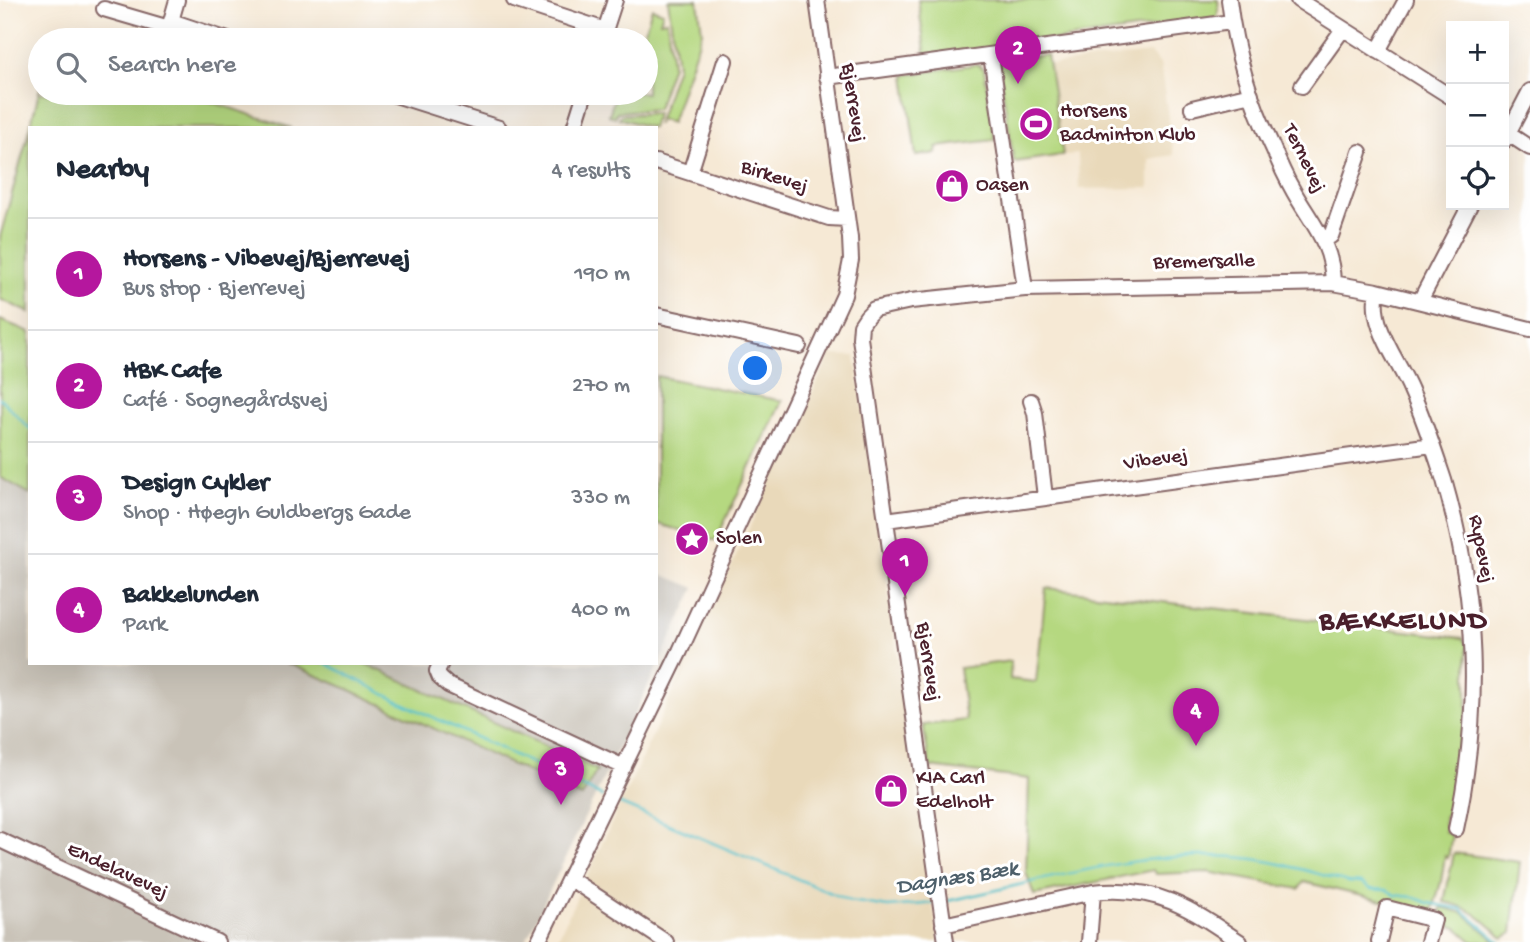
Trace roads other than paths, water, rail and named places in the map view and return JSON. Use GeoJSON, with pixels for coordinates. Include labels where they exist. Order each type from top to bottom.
{"type":"FeatureCollection","features":[{"type":"Feature","properties":{"kind":"street"},"geometry":{"type":"LineString","coordinates":[[104,9],[169,28],[177,0]]}},
{"type":"Feature","properties":{"kind":"street"},"geometry":{"type":"LineString","coordinates":[[514,0],[586,28]]}},
{"type":"Feature","properties":{"kind":"street"},"geometry":{"type":"LineString","coordinates":[[606,28],[615,0]]}},
{"type":"Feature","properties":{"kind":"street","name":"Bjerrevej"},"geometry":{"type":"LineString","coordinates":[[538,942],[624,767],[845,295],[851,260],[817,0]]}},
{"type":"Feature","properties":{"kind":"street","name":"Ternevej"},"geometry":{"type":"LineString","coordinates":[[1228,0],[1231,22],[1251,94],[1270,144],[1293,191],[1324,240],[1330,255],[1333,283]]}},
{"type":"Feature","properties":{"kind":"street"},"geometry":{"type":"LineString","coordinates":[[1298,0],[1446,94]]}},
{"type":"Feature","properties":{"kind":"street"},"geometry":{"type":"LineString","coordinates":[[1378,51],[1406,0]]}},
{"type":"Feature","properties":{"kind":"street"},"geometry":{"type":"LineString","coordinates":[[171,21],[192,28]]}},
{"type":"Feature","properties":{"kind":"street"},"geometry":{"type":"LineString","coordinates":[[827,77],[1231,22]]}},
{"type":"Feature","properties":{"kind":"street"},"geometry":{"type":"LineString","coordinates":[[1302,86],[1343,29]]}},
{"type":"Feature","properties":{"kind":"street"},"geometry":{"type":"LineString","coordinates":[[991,55],[1025,289]]}},
{"type":"Feature","properties":{"kind":"street"},"geometry":{"type":"LineString","coordinates":[[690,173],[725,61]]}},
{"type":"Feature","properties":{"kind":"street"},"geometry":{"type":"LineString","coordinates":[[1509,128],[1530,91]]}},
{"type":"Feature","properties":{"kind":"street"},"geometry":{"type":"LineString","coordinates":[[1192,108],[1251,94]]}},
{"type":"Feature","properties":{"kind":"street"},"geometry":{"type":"LineString","coordinates":[[427,105],[493,126]]}},
{"type":"Feature","properties":{"kind":"street"},"geometry":{"type":"LineString","coordinates":[[575,126],[581,105]]}},
{"type":"Feature","properties":{"kind":"street"},"geometry":{"type":"LineString","coordinates":[[1509,137],[1530,148]]}},
{"type":"Feature","properties":{"kind":"street","name":"Ternevej"},"geometry":{"type":"LineString","coordinates":[[1324,240],[1331,236],[1360,152]]}},
{"type":"Feature","properties":{"kind":"street","name":"Birkevej"},"geometry":{"type":"LineString","coordinates":[[658,163],[829,218],[847,219]]}},
{"type":"Feature","properties":{"kind":"street"},"geometry":{"type":"LineString","coordinates":[[1420,301],[1467,210]]}},
{"type":"Feature","properties":{"kind":"street","name":"Bremersalle"},"geometry":{"type":"LineString","coordinates":[[874,309],[911,301],[1025,289],[1333,283],[1420,301],[1530,329]]}},
{"type":"Feature","properties":{"kind":"street","name":"Rypevej"},"geometry":{"type":"LineString","coordinates":[[1377,291],[1381,331],[1411,389],[1432,445],[1462,550],[1473,638],[1474,697],[1471,747],[1456,829]]}},
{"type":"Feature","properties":{"kind":"street","name":"Bjerrevej"},"geometry":{"type":"LineString","coordinates":[[874,309],[861,326],[860,338],[946,942]]}},
{"type":"Feature","properties":{"kind":"street"},"geometry":{"type":"LineString","coordinates":[[658,314],[799,346]]}},
{"type":"Feature","properties":{"kind":"street"},"geometry":{"type":"LineString","coordinates":[[1031,401],[1045,497]]}},
{"type":"Feature","properties":{"kind":"street","name":"Vibevej"},"geometry":{"type":"LineString","coordinates":[[886,520],[1432,445]]}},
{"type":"Feature","properties":{"kind":"street"},"geometry":{"type":"LineString","coordinates":[[440,665],[438,671],[440,678],[449,685],[624,767]]}},
{"type":"Feature","properties":{"kind":"street","name":"Endelavevej"},"geometry":{"type":"LineString","coordinates":[[0,840],[217,942]]}},
{"type":"Feature","properties":{"kind":"street"},"geometry":{"type":"LineString","coordinates":[[569,878],[666,942]]}},
{"type":"Feature","properties":{"kind":"street"},"geometry":{"type":"LineString","coordinates":[[943,922],[1114,890],[1157,895],[1183,905],[1240,942]]}},
{"type":"Feature","properties":{"kind":"street"},"geometry":{"type":"LineString","coordinates":[[1089,942],[1093,892]]}},
{"type":"Feature","properties":{"kind":"street"},"geometry":{"type":"LineString","coordinates":[[1379,942],[1387,908],[1434,920],[1428,942]]}},
{"type":"Feature","properties":{"kind":"waterway","name":"Dagnæs Bæk"},"geometry":{"type":"LineString","coordinates":[[0,398],[28,427]]}},
{"type":"Feature","properties":{"kind":"waterway","name":"Dagnæs Bæk"},"geometry":{"type":"LineString","coordinates":[[329,665],[396,700],[602,796]]}},
{"type":"Feature","properties":{"kind":"waterway","name":"Dagnæs Bæk"},"geometry":{"type":"LineString","coordinates":[[611,800],[850,901],[888,907],[937,903]]}},
{"type":"Feature","properties":{"kind":"waterway","name":"Dagnæs Bæk"},"geometry":{"type":"LineString","coordinates":[[947,901],[1099,867],[1177,857],[1216,856],[1277,863],[1361,883],[1371,889],[1387,890],[1395,895],[1461,909],[1500,942]]}},
{"type":"Feature","properties":{"kind":"place","name":"HBK Cafe"},"geometry":{"type":"Point","coordinates":[1018,84]}},
{"type":"Feature","properties":{"kind":"place","name":"Horsens Badminton Klub"},"geometry":{"type":"Point","coordinates":[1036,124]}},
{"type":"Feature","properties":{"kind":"place","name":"Oasen"},"geometry":{"type":"Point","coordinates":[952,186]}},
{"type":"Feature","properties":{"kind":"place","name":"Solen"},"geometry":{"type":"Point","coordinates":[692,539]}},
{"type":"Feature","properties":{"kind":"place","name":"Horsens - Vibevej/Bjerrevej"},"geometry":{"type":"Point","coordinates":[905,596]}},
{"type":"Feature","properties":{"kind":"place","name":"Bakkelunden"},"geometry":{"type":"Point","coordinates":[1196,746]}},
{"type":"Feature","properties":{"kind":"place","name":"KIA Carl Edelholt"},"geometry":{"type":"Point","coordinates":[891,791]}},
{"type":"Feature","properties":{"kind":"place","name":"Design Cykler"},"geometry":{"type":"Point","coordinates":[561,805]}},
{"type":"Feature","properties":{"kind":"district","name":"BÆKKELUND"},"geometry":{"type":"Point","coordinates":[1404,622]}}]}
